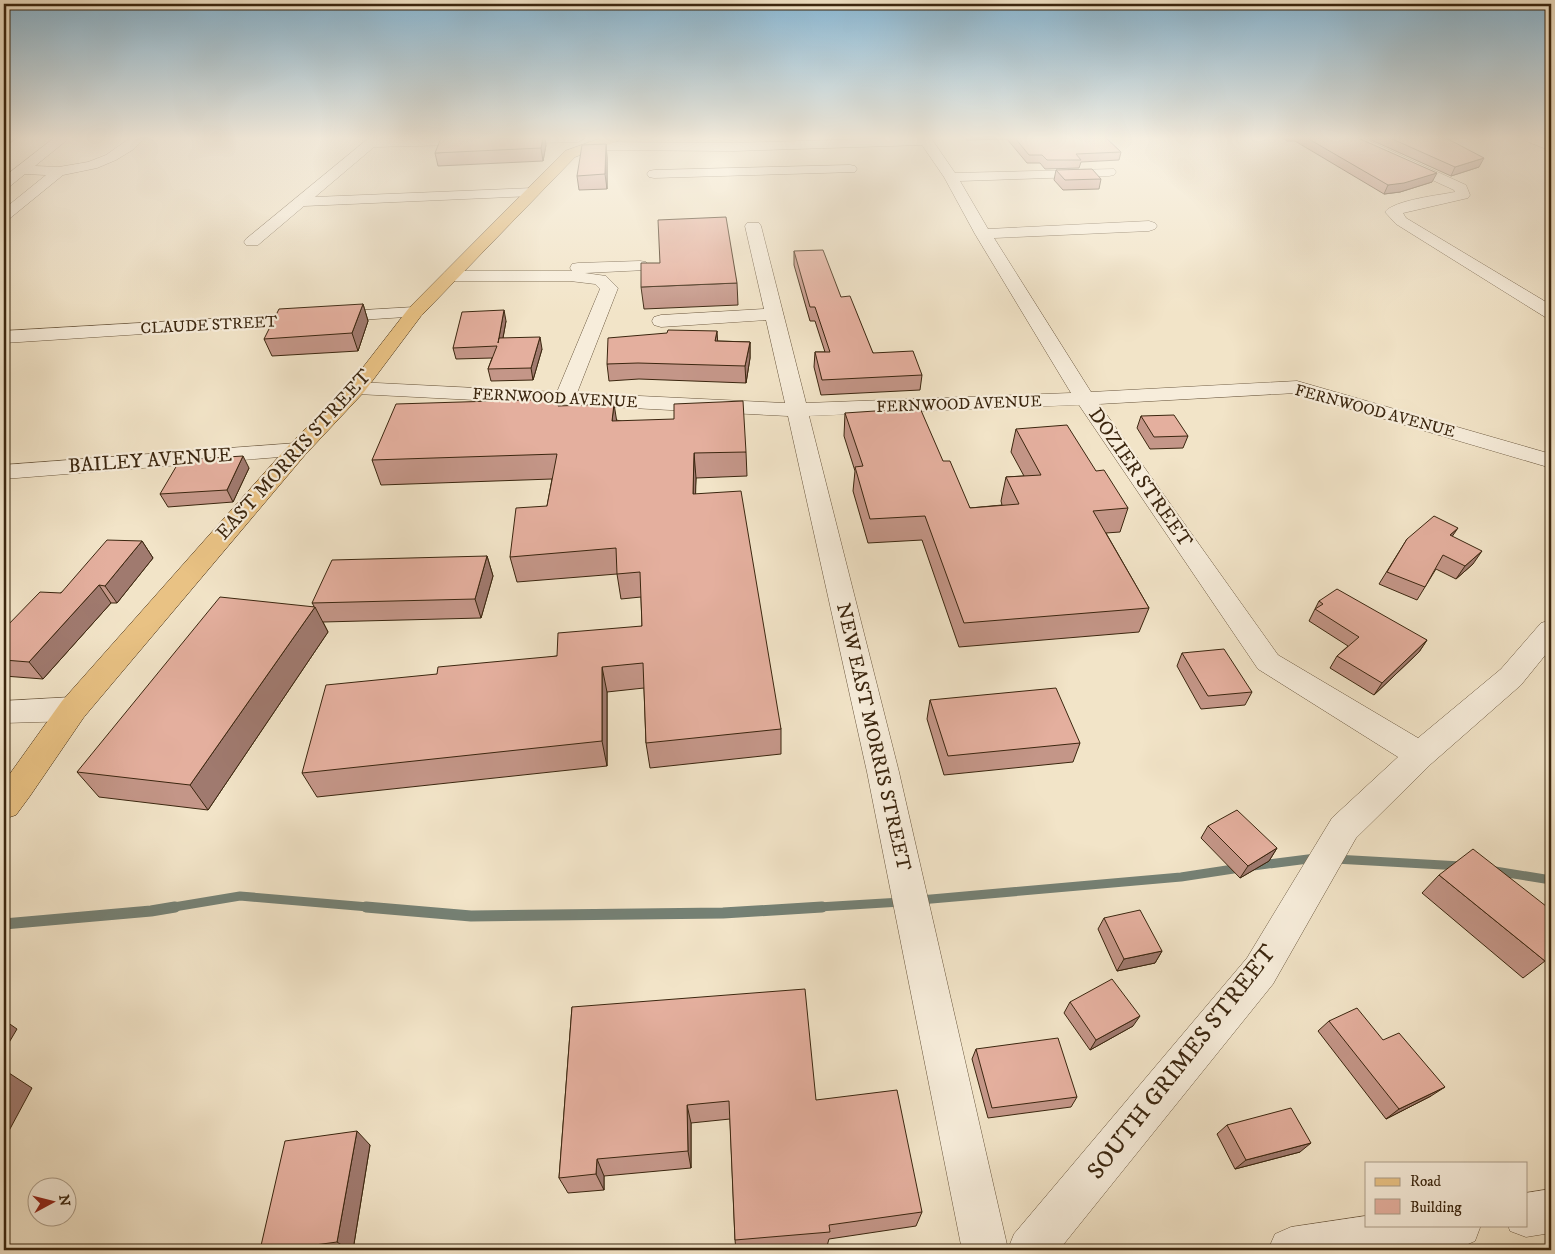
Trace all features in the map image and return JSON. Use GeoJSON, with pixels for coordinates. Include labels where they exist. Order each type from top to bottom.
{"type":"FeatureCollection","features":[{"type":"Feature","properties":{"kind":"main road","name":"EAST MORRIS STREET"},"geometry":{"type":"LineString","coordinates":[[4,805],[19,787],[73,709],[297,450],[357,388],[415,312],[530,197]]}},
{"type":"Feature","properties":{"kind":"street"},"geometry":{"type":"LineString","coordinates":[[4,216],[28,197]]}},
{"type":"Feature","properties":{"kind":"street"},"geometry":{"type":"LineString","coordinates":[[252,242],[307,197]]}},
{"type":"Feature","properties":{"kind":"street"},"geometry":{"type":"LineString","coordinates":[[300,202],[428,197]]}},
{"type":"Feature","properties":{"kind":"street","name":"DOZIER STREET"},"geometry":{"type":"LineString","coordinates":[[962,197],[1085,399],[1268,662],[1420,756]]}},
{"type":"Feature","properties":{"kind":"street"},"geometry":{"type":"LineString","coordinates":[[1456,197],[1406,207],[1393,212],[1401,221],[1551,313]]}},
{"type":"Feature","properties":{"kind":"street","name":"NEW EAST MORRIS STREET"},"geometry":{"type":"LineString","coordinates":[[753,226],[883,772],[985,1250]]}},
{"type":"Feature","properties":{"kind":"street"},"geometry":{"type":"LineString","coordinates":[[983,234],[1148,226]]}},
{"type":"Feature","properties":{"kind":"street"},"geometry":{"type":"LineString","coordinates":[[487,275],[518,270],[640,266]]}},
{"type":"Feature","properties":{"kind":"street"},"geometry":{"type":"LineString","coordinates":[[451,276],[570,276],[600,280],[609,288],[566,398]]}},
{"type":"Feature","properties":{"kind":"street","name":"CLAUDE STREET"},"geometry":{"type":"LineString","coordinates":[[4,336],[415,312]]}},
{"type":"Feature","properties":{"kind":"street"},"geometry":{"type":"LineString","coordinates":[[661,321],[774,314]]}},
{"type":"Feature","properties":{"kind":"street","name":"FERNWOOD AVENUE"},"geometry":{"type":"LineString","coordinates":[[357,388],[797,410],[1085,399],[1298,388],[1551,460]]}},
{"type":"Feature","properties":{"kind":"street","name":"BAILEY AVENUE"},"geometry":{"type":"LineString","coordinates":[[4,472],[297,450]]}},
{"type":"Feature","properties":{"kind":"street","name":"SOUTH GRIMES STREET"},"geometry":{"type":"LineString","coordinates":[[1030,1250],[1260,971],[1344,828],[1420,756],[1511,678],[1551,630]]}},
{"type":"Feature","properties":{"kind":"street"},"geometry":{"type":"LineString","coordinates":[[4,712],[73,709]]}},
{"type":"Feature","properties":{"kind":"street"},"geometry":{"type":"LineString","coordinates":[[1528,1215],[1551,1212]]}},
{"type":"Feature","properties":{"kind":"street"},"geometry":{"type":"LineString","coordinates":[[1291,1250],[1452,1226]]}},
{"type":"Feature","properties":{"kind":"building"},"geometry":{"type":"Polygon","coordinates":[[[726,217],[737,283],[641,287],[641,263],[660,263],[658,220],[726,217]]]}},
{"type":"Feature","properties":{"kind":"building"},"geometry":{"type":"Polygon","coordinates":[[[823,250],[841,297],[850,296],[873,353],[913,351],[922,375],[822,380],[815,352],[830,352],[815,307],[810,307],[794,251],[823,250]]]}},
{"type":"Feature","properties":{"kind":"building"},"geometry":{"type":"Polygon","coordinates":[[[363,304],[352,333],[264,339],[279,309],[363,304]]]}},
{"type":"Feature","properties":{"kind":"building"},"geometry":{"type":"Polygon","coordinates":[[[504,310],[498,343],[499,338],[540,337],[531,368],[488,369],[497,346],[453,348],[462,312],[504,310]]]}},
{"type":"Feature","properties":{"kind":"building"},"geometry":{"type":"Polygon","coordinates":[[[668,330],[717,331],[715,341],[750,342],[745,366],[607,364],[608,338],[667,333],[668,330]]]}},
{"type":"Feature","properties":{"kind":"building"},"geometry":{"type":"Polygon","coordinates":[[[559,399],[558,406],[614,404],[612,421],[674,419],[674,404],[743,401],[746,452],[694,453],[693,494],[741,491],[781,729],[646,743],[643,663],[602,667],[602,741],[302,773],[326,685],[437,674],[438,667],[557,656],[558,633],[642,626],[640,572],[617,574],[616,548],[510,557],[516,508],[547,506],[557,454],[372,460],[396,404],[559,399]]]}},
{"type":"Feature","properties":{"kind":"building"},"geometry":{"type":"Polygon","coordinates":[[[920,408],[943,461],[950,461],[970,508],[1019,504],[1006,477],[1041,475],[1016,429],[1067,425],[1096,471],[1104,470],[1128,508],[1093,511],[1149,608],[964,623],[925,516],[870,519],[855,467],[863,466],[845,413],[920,408]]]}},
{"type":"Feature","properties":{"kind":"building"},"geometry":{"type":"Polygon","coordinates":[[[1174,415],[1188,436],[1154,437],[1141,416],[1174,415]]]}},
{"type":"Feature","properties":{"kind":"building"},"geometry":{"type":"Polygon","coordinates":[[[243,456],[227,490],[160,494],[180,460],[243,456]]]}},
{"type":"Feature","properties":{"kind":"building"},"geometry":{"type":"Polygon","coordinates":[[[1434,516],[1458,528],[1450,535],[1482,551],[1465,566],[1443,555],[1425,587],[1387,572],[1407,539],[1434,516]]]}},
{"type":"Feature","properties":{"kind":"building"},"geometry":{"type":"Polygon","coordinates":[[[107,540],[142,541],[105,586],[99,585],[29,662],[4,660],[4,629],[40,592],[61,593],[107,540]]]}},
{"type":"Feature","properties":{"kind":"building"},"geometry":{"type":"Polygon","coordinates":[[[487,556],[475,599],[312,603],[332,560],[487,556]]]}},
{"type":"Feature","properties":{"kind":"building"},"geometry":{"type":"Polygon","coordinates":[[[1337,589],[1427,640],[1382,683],[1337,656],[1359,637],[1315,609],[1323,604],[1319,601],[1337,589]]]}},
{"type":"Feature","properties":{"kind":"building"},"geometry":{"type":"Polygon","coordinates":[[[220,597],[315,607],[190,785],[77,772],[220,597]]]}},
{"type":"Feature","properties":{"kind":"building"},"geometry":{"type":"Polygon","coordinates":[[[1224,649],[1252,692],[1208,696],[1182,653],[1224,649]]]}},
{"type":"Feature","properties":{"kind":"building"},"geometry":{"type":"Polygon","coordinates":[[[1056,688],[1080,743],[948,756],[930,700],[1056,688]]]}},
{"type":"Feature","properties":{"kind":"building"},"geometry":{"type":"Polygon","coordinates":[[[1237,810],[1277,848],[1248,866],[1208,826],[1237,810]]]}},
{"type":"Feature","properties":{"kind":"building"},"geometry":{"type":"Polygon","coordinates":[[[1473,849],[1551,910],[1551,955],[1545,961],[1439,875],[1473,849]]]}},
{"type":"Feature","properties":{"kind":"building"},"geometry":{"type":"Polygon","coordinates":[[[1140,910],[1162,951],[1124,959],[1104,918],[1140,910]]]}},
{"type":"Feature","properties":{"kind":"building"},"geometry":{"type":"Polygon","coordinates":[[[1112,979],[1140,1016],[1096,1040],[1070,1002],[1112,979]]]}},
{"type":"Feature","properties":{"kind":"building"},"geometry":{"type":"Polygon","coordinates":[[[805,989],[816,1100],[897,1090],[922,1212],[829,1225],[830,1232],[735,1240],[729,1101],[687,1105],[688,1151],[597,1159],[596,1174],[559,1178],[572,1007],[805,989]]]}},
{"type":"Feature","properties":{"kind":"building"},"geometry":{"type":"Polygon","coordinates":[[[1357,1008],[1383,1040],[1399,1033],[1445,1087],[1399,1109],[1329,1021],[1357,1008]]]}},
{"type":"Feature","properties":{"kind":"building"},"geometry":{"type":"Polygon","coordinates":[[[1058,1038],[1077,1097],[992,1108],[976,1049],[1058,1038]]]}},
{"type":"Feature","properties":{"kind":"building"},"geometry":{"type":"Polygon","coordinates":[[[4,1073],[9,1073],[4,1083],[4,1073]]]}},
{"type":"Feature","properties":{"kind":"building"},"geometry":{"type":"Polygon","coordinates":[[[1291,1108],[1311,1143],[1246,1160],[1227,1125],[1291,1108]]]}},
{"type":"Feature","properties":{"kind":"building"},"geometry":{"type":"Polygon","coordinates":[[[357,1131],[337,1242],[278,1250],[260,1250],[285,1141],[357,1131]]]}},
{"type":"Feature","properties":{"kind":"waterway"},"geometry":{"type":"LineString","coordinates":[[1253,866],[1316,858]]}},
{"type":"Feature","properties":{"kind":"waterway"},"geometry":{"type":"LineString","coordinates":[[1335,859],[1461,866]]}},
{"type":"Feature","properties":{"kind":"waterway"},"geometry":{"type":"LineString","coordinates":[[920,900],[1181,877],[1240,868]]}},
{"type":"Feature","properties":{"kind":"waterway"},"geometry":{"type":"LineString","coordinates":[[1495,871],[1551,880]]}},
{"type":"Feature","properties":{"kind":"waterway"},"geometry":{"type":"LineString","coordinates":[[168,908],[240,896],[380,908]]}},
{"type":"Feature","properties":{"kind":"waterway"},"geometry":{"type":"LineString","coordinates":[[802,908],[901,902]]}},
{"type":"Feature","properties":{"kind":"waterway"},"geometry":{"type":"LineString","coordinates":[[4,924],[151,911],[175,907]]}},
{"type":"Feature","properties":{"kind":"waterway"},"geometry":{"type":"LineString","coordinates":[[366,907],[471,916],[723,913],[822,907]]}}]}
